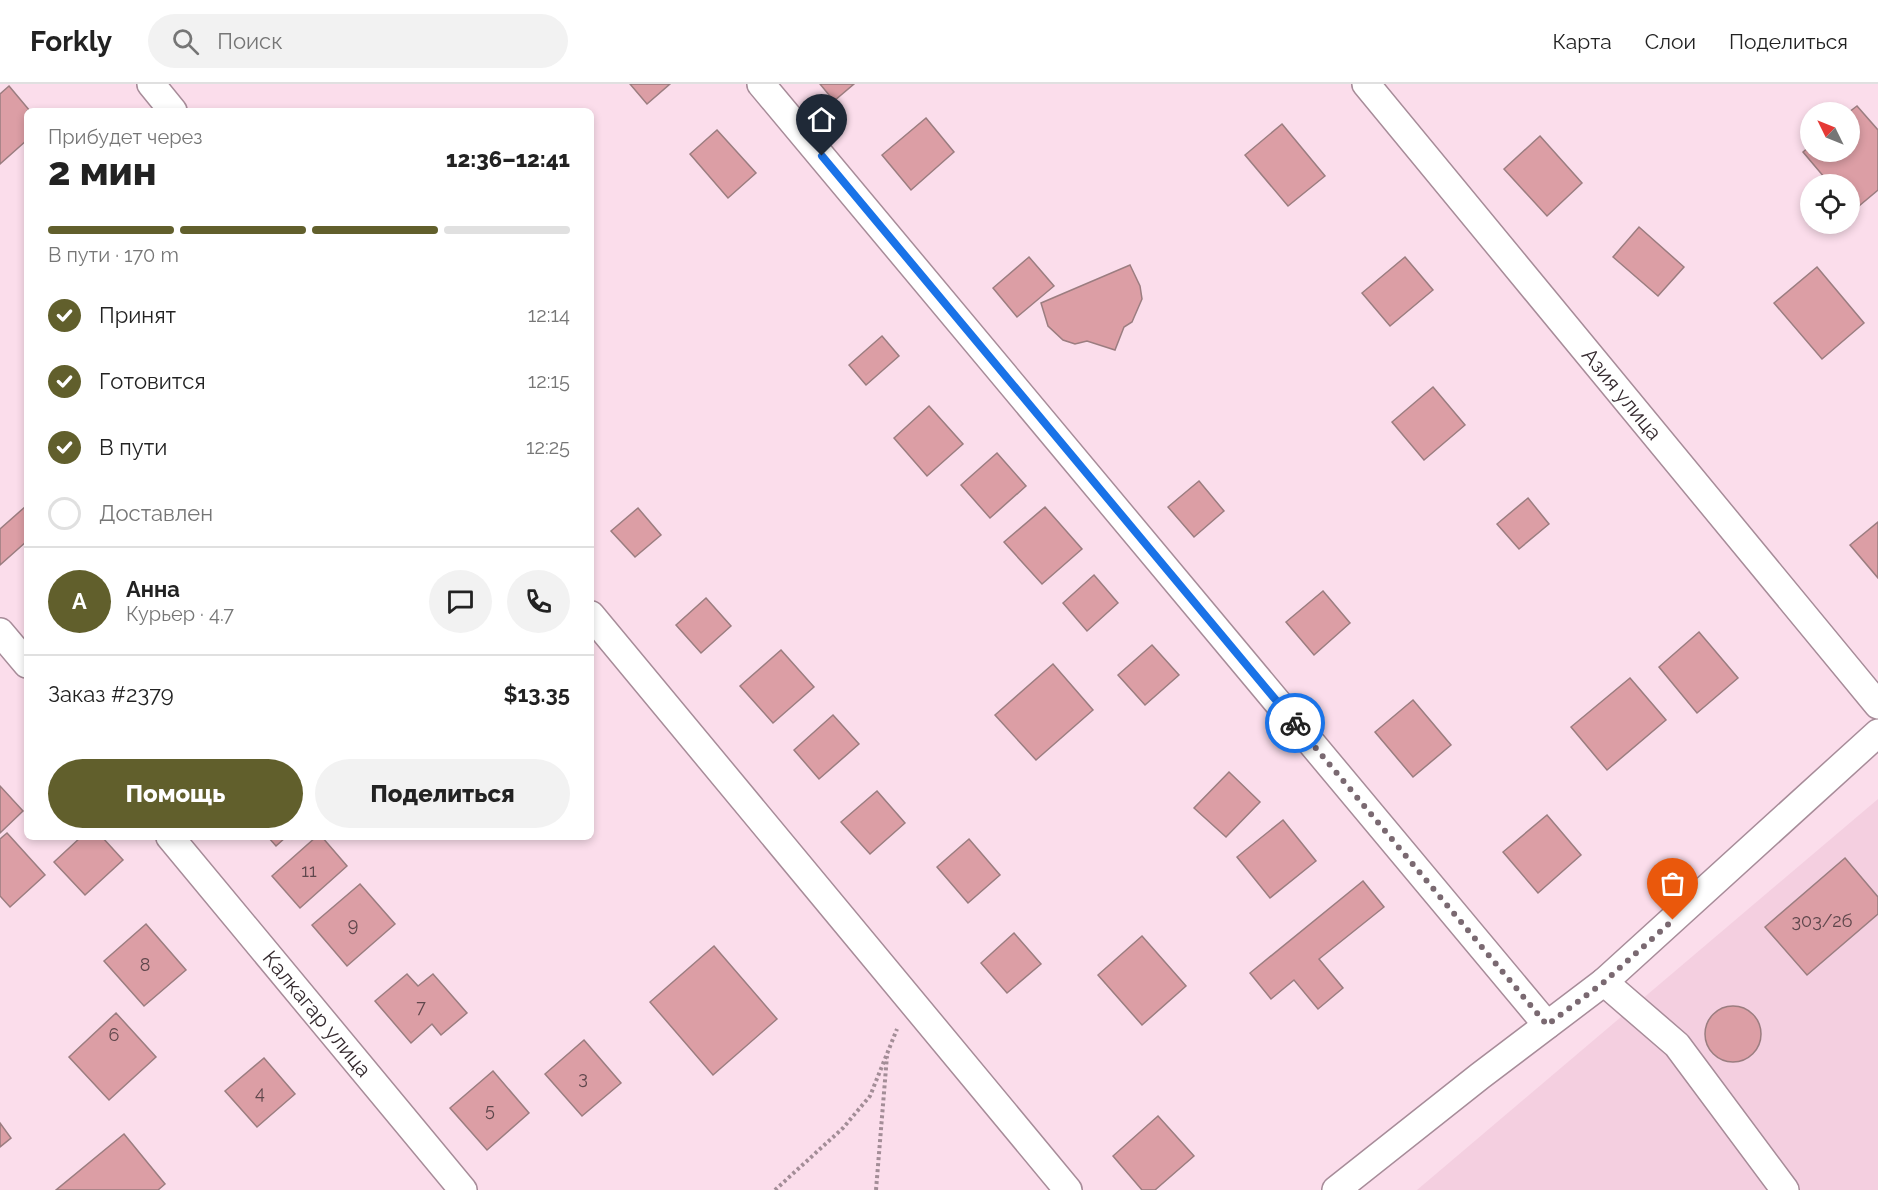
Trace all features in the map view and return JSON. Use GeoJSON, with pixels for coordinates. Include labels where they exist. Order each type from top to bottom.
{"type":"FeatureCollection","features":[{"type":"Feature","properties":{"kind":"street"},"geometry":{"type":"LineString","coordinates":[[151,84],[171,108]]}},
{"type":"Feature","properties":{"kind":"street"},"geometry":{"type":"LineString","coordinates":[[761,84],[1547,1025]]}},
{"type":"Feature","properties":{"kind":"street","name":"Азия улица"},"geometry":{"type":"LineString","coordinates":[[1366,84],[1878,705]]}},
{"type":"Feature","properties":{"kind":"street"},"geometry":{"type":"LineString","coordinates":[[594,619],[1068,1190]]}},
{"type":"Feature","properties":{"kind":"street"},"geometry":{"type":"LineString","coordinates":[[0,632],[24,660]]}},
{"type":"Feature","properties":{"kind":"street"},"geometry":{"type":"LineString","coordinates":[[1336,1190],[1604,982],[1878,733]]}},
{"type":"Feature","properties":{"kind":"street","name":"Калкагар улица"},"geometry":{"type":"LineString","coordinates":[[172,840],[463,1190]]}},
{"type":"Feature","properties":{"kind":"street"},"geometry":{"type":"LineString","coordinates":[[1604,982],[1677,1045],[1785,1190]]}},
{"type":"Feature","properties":{"kind":"path"},"geometry":{"type":"LineString","coordinates":[[775,1190],[843,1128],[870,1096],[897,1029]]}},
{"type":"Feature","properties":{"kind":"path"},"geometry":{"type":"LineString","coordinates":[[876,1190],[887,1053]]}},
{"type":"Feature","properties":{"kind":"shaded area"},"geometry":{"type":"Polygon","coordinates":[[[1878,799],[1878,1190],[1417,1190],[1878,799]]]}},
{"type":"Feature","properties":{"kind":"building"},"geometry":{"type":"Polygon","coordinates":[[[630,84],[670,84],[647,104],[630,84]]]}},
{"type":"Feature","properties":{"kind":"building"},"geometry":{"type":"Polygon","coordinates":[[[820,84],[854,84],[834,101],[820,84]]]}},
{"type":"Feature","properties":{"kind":"building"},"geometry":{"type":"Polygon","coordinates":[[[9,86],[27,108],[24,108],[24,143],[0,164],[0,94],[9,86]]]}},
{"type":"Feature","properties":{"kind":"building"},"geometry":{"type":"Polygon","coordinates":[[[1860,109],[1878,130],[1878,190],[1860,205],[1860,174],[1822,174],[1811,162],[1860,162],[1860,109]]]}},
{"type":"Feature","properties":{"kind":"building"},"geometry":{"type":"Polygon","coordinates":[[[926,118],[954,152],[911,190],[882,155],[926,118]]]}},
{"type":"Feature","properties":{"kind":"building"},"geometry":{"type":"Polygon","coordinates":[[[1282,124],[1325,176],[1288,206],[1245,155],[1282,124]]]}},
{"type":"Feature","properties":{"kind":"building"},"geometry":{"type":"Polygon","coordinates":[[[717,130],[756,173],[728,198],[690,154],[717,130]]]}},
{"type":"Feature","properties":{"kind":"building"},"geometry":{"type":"Polygon","coordinates":[[[1540,136],[1582,183],[1547,216],[1504,169],[1540,136]]]}},
{"type":"Feature","properties":{"kind":"building"},"geometry":{"type":"Polygon","coordinates":[[[1639,227],[1684,267],[1658,296],[1613,257],[1639,227]]]}},
{"type":"Feature","properties":{"kind":"building"},"geometry":{"type":"Polygon","coordinates":[[[1029,257],[1054,286],[1017,317],[993,288],[1029,257]]]}},
{"type":"Feature","properties":{"kind":"building"},"geometry":{"type":"Polygon","coordinates":[[[1405,257],[1433,290],[1390,326],[1362,293],[1405,257]]]}},
{"type":"Feature","properties":{"kind":"building"},"geometry":{"type":"Polygon","coordinates":[[[1130,265],[1140,286],[1142,299],[1132,322],[1124,327],[1115,350],[1087,341],[1075,344],[1063,340],[1048,326],[1041,303],[1130,265]]]}},
{"type":"Feature","properties":{"kind":"building"},"geometry":{"type":"Polygon","coordinates":[[[1817,267],[1864,323],[1822,359],[1774,303],[1817,267]]]}},
{"type":"Feature","properties":{"kind":"building"},"geometry":{"type":"Polygon","coordinates":[[[882,336],[899,356],[866,385],[849,365],[882,336]]]}},
{"type":"Feature","properties":{"kind":"building"},"geometry":{"type":"Polygon","coordinates":[[[1433,387],[1465,425],[1424,460],[1392,422],[1433,387]]]}},
{"type":"Feature","properties":{"kind":"building"},"geometry":{"type":"Polygon","coordinates":[[[929,406],[963,444],[927,476],[894,438],[929,406]]]}},
{"type":"Feature","properties":{"kind":"building"},"geometry":{"type":"Polygon","coordinates":[[[997,453],[1026,486],[990,518],[961,485],[997,453]]]}},
{"type":"Feature","properties":{"kind":"building"},"geometry":{"type":"Polygon","coordinates":[[[1199,481],[1224,511],[1194,537],[1168,507],[1199,481]]]}},
{"type":"Feature","properties":{"kind":"building"},"geometry":{"type":"Polygon","coordinates":[[[1528,498],[1549,524],[1519,549],[1497,524],[1528,498]]]}},
{"type":"Feature","properties":{"kind":"building"},"geometry":{"type":"Polygon","coordinates":[[[1045,507],[1082,549],[1042,584],[1004,542],[1045,507]]]}},
{"type":"Feature","properties":{"kind":"building"},"geometry":{"type":"Polygon","coordinates":[[[24,508],[24,544],[0,565],[0,529],[24,508]]]}},
{"type":"Feature","properties":{"kind":"building"},"geometry":{"type":"Polygon","coordinates":[[[638,508],[661,535],[635,557],[611,531],[638,508]]]}},
{"type":"Feature","properties":{"kind":"building"},"geometry":{"type":"Polygon","coordinates":[[[1878,522],[1878,578],[1850,545],[1878,522]]]}},
{"type":"Feature","properties":{"kind":"building"},"geometry":{"type":"Polygon","coordinates":[[[1094,575],[1118,603],[1087,631],[1063,603],[1094,575]]]}},
{"type":"Feature","properties":{"kind":"building"},"geometry":{"type":"Polygon","coordinates":[[[1323,591],[1350,623],[1314,655],[1286,622],[1323,591]]]}},
{"type":"Feature","properties":{"kind":"building"},"geometry":{"type":"Polygon","coordinates":[[[706,598],[731,626],[701,653],[676,625],[706,598]]]}},
{"type":"Feature","properties":{"kind":"building"},"geometry":{"type":"Polygon","coordinates":[[[1699,632],[1738,678],[1697,713],[1659,667],[1699,632]]]}},
{"type":"Feature","properties":{"kind":"building"},"geometry":{"type":"Polygon","coordinates":[[[1152,645],[1179,675],[1145,705],[1118,675],[1152,645]]]}},
{"type":"Feature","properties":{"kind":"building"},"geometry":{"type":"Polygon","coordinates":[[[781,650],[814,687],[773,723],[740,686],[781,650]]]}},
{"type":"Feature","properties":{"kind":"building"},"geometry":{"type":"Polygon","coordinates":[[[1053,664],[1093,710],[1036,760],[995,715],[1053,664]]]}},
{"type":"Feature","properties":{"kind":"building"},"geometry":{"type":"Polygon","coordinates":[[[1630,678],[1666,720],[1607,770],[1571,727],[1630,678]]]}},
{"type":"Feature","properties":{"kind":"building"},"geometry":{"type":"Polygon","coordinates":[[[1413,700],[1451,745],[1413,777],[1375,732],[1413,700]]]}},
{"type":"Feature","properties":{"kind":"building"},"geometry":{"type":"Polygon","coordinates":[[[833,715],[859,744],[819,779],[794,750],[833,715]]]}},
{"type":"Feature","properties":{"kind":"building"},"geometry":{"type":"Polygon","coordinates":[[[1229,772],[1260,802],[1226,837],[1194,808],[1229,772]]]}},
{"type":"Feature","properties":{"kind":"building"},"geometry":{"type":"Polygon","coordinates":[[[0,786],[23,811],[0,833],[0,786]]]}},
{"type":"Feature","properties":{"kind":"building"},"geometry":{"type":"Polygon","coordinates":[[[877,791],[905,823],[870,854],[841,822],[877,791]]]}},
{"type":"Feature","properties":{"kind":"building"},"geometry":{"type":"Polygon","coordinates":[[[1547,815],[1581,855],[1538,893],[1503,852],[1547,815]]]}},
{"type":"Feature","properties":{"kind":"building"},"geometry":{"type":"Polygon","coordinates":[[[1283,820],[1316,861],[1270,898],[1237,857],[1283,820]]]}},
{"type":"Feature","properties":{"kind":"building"},"geometry":{"type":"Polygon","coordinates":[[[7,833],[45,875],[10,907],[0,896],[0,839],[7,833]]]}},
{"type":"Feature","properties":{"kind":"building"},"geometry":{"type":"Polygon","coordinates":[[[969,839],[1000,875],[968,903],[937,867],[969,839]]]}},
{"type":"Feature","properties":{"kind":"building"},"geometry":{"type":"Polygon","coordinates":[[[78,840],[105,840],[123,860],[85,895],[54,862],[78,840]]]}},
{"type":"Feature","properties":{"kind":"building"},"geometry":{"type":"Polygon","coordinates":[[[271,840],[283,840],[276,846],[271,840]]]}},
{"type":"Feature","properties":{"kind":"building"},"geometry":{"type":"Polygon","coordinates":[[[313,840],[325,840],[347,866],[300,908],[272,876],[313,840]]]}},
{"type":"Feature","properties":{"kind":"building"},"geometry":{"type":"Polygon","coordinates":[[[1845,858],[1878,897],[1878,914],[1807,975],[1765,927],[1845,858]]]}},
{"type":"Feature","properties":{"kind":"building"},"geometry":{"type":"Polygon","coordinates":[[[1363,881],[1384,907],[1319,959],[1343,988],[1318,1009],[1294,980],[1271,999],[1250,973],[1363,881]]]}},
{"type":"Feature","properties":{"kind":"building"},"geometry":{"type":"Polygon","coordinates":[[[360,884],[395,924],[347,966],[312,925],[360,884]]]}},
{"type":"Feature","properties":{"kind":"building"},"geometry":{"type":"Polygon","coordinates":[[[146,924],[186,970],[144,1006],[104,961],[146,924]]]}},
{"type":"Feature","properties":{"kind":"building"},"geometry":{"type":"Polygon","coordinates":[[[1014,933],[1041,964],[1007,993],[981,963],[1014,933]]]}},
{"type":"Feature","properties":{"kind":"building"},"geometry":{"type":"Polygon","coordinates":[[[1142,936],[1186,986],[1142,1025],[1098,975],[1142,936]]]}},
{"type":"Feature","properties":{"kind":"building"},"geometry":{"type":"Polygon","coordinates":[[[714,946],[777,1019],[713,1075],[650,1002],[714,946]]]}},
{"type":"Feature","properties":{"kind":"building"},"geometry":{"type":"Polygon","coordinates":[[[407,974],[418,986],[433,974],[467,1013],[441,1035],[432,1024],[411,1043],[375,1001],[407,974]]]}},
{"type":"Feature","properties":{"kind":"building"},"geometry":{"type":"Polygon","coordinates":[[[1727,1006],[1739,1006],[1749,1010],[1757,1018],[1761,1034],[1757,1050],[1749,1058],[1739,1062],[1727,1062],[1717,1058],[1709,1050],[1705,1040],[1705,1028],[1709,1018],[1717,1010],[1727,1006]]]}},
{"type":"Feature","properties":{"kind":"building"},"geometry":{"type":"Polygon","coordinates":[[[116,1013],[156,1057],[109,1100],[69,1057],[116,1013]]]}},
{"type":"Feature","properties":{"kind":"building"},"geometry":{"type":"Polygon","coordinates":[[[584,1040],[621,1083],[582,1116],[545,1074],[584,1040]]]}},
{"type":"Feature","properties":{"kind":"building"},"geometry":{"type":"Polygon","coordinates":[[[264,1058],[295,1094],[257,1127],[225,1091],[264,1058]]]}},
{"type":"Feature","properties":{"kind":"building"},"geometry":{"type":"Polygon","coordinates":[[[493,1071],[529,1113],[487,1150],[450,1108],[493,1071]]]}},
{"type":"Feature","properties":{"kind":"building"},"geometry":{"type":"Polygon","coordinates":[[[1158,1116],[1194,1156],[1155,1190],[1142,1190],[1113,1156],[1158,1116]]]}},
{"type":"Feature","properties":{"kind":"building"},"geometry":{"type":"Polygon","coordinates":[[[0,1123],[11,1138],[0,1147],[0,1123]]]}},
{"type":"Feature","properties":{"kind":"building"},"geometry":{"type":"Polygon","coordinates":[[[124,1134],[165,1184],[158,1190],[56,1190],[124,1134]]]}},
{"type":"Feature","properties":{"kind":"way so far"},"geometry":{"type":"LineString","coordinates":[[1295,723],[1547,1025],[1604,982],[1673,920]]}},
{"type":"Feature","properties":{"kind":"route"},"geometry":{"type":"LineString","coordinates":[[822,156],[1295,723]]}}]}
